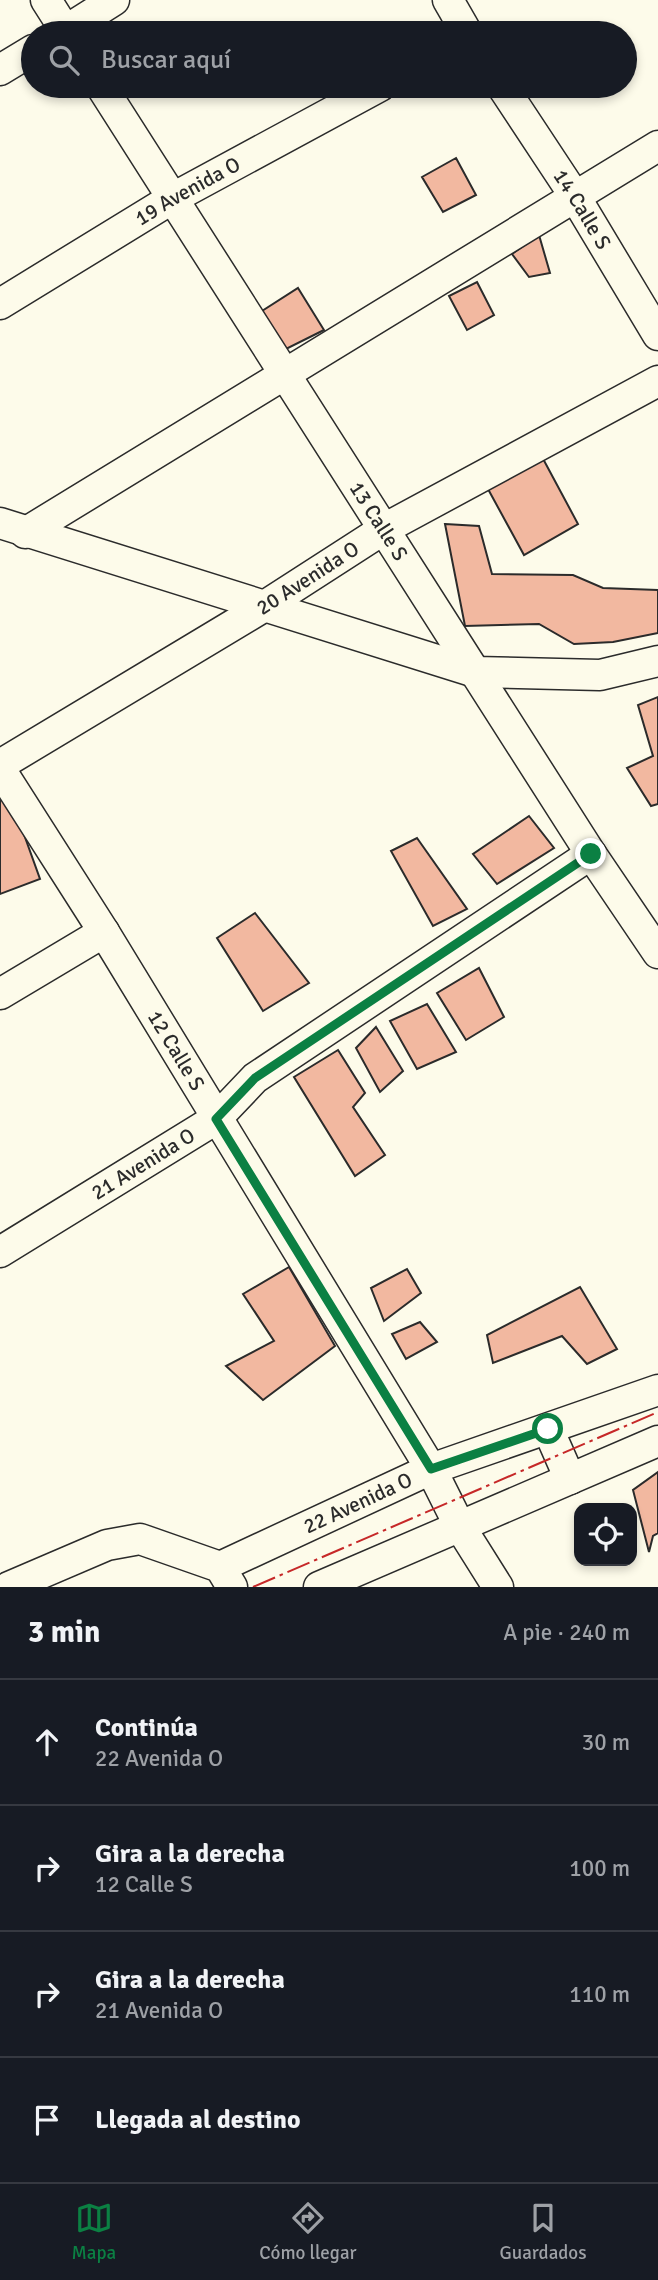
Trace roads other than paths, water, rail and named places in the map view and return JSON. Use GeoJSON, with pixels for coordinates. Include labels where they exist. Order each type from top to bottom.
{"type":"FeatureCollection","features":[{"type":"Feature","properties":{"kind":"street"},"geometry":{"type":"LineString","coordinates":[[46,0],[58,21]]}},
{"type":"Feature","properties":{"kind":"street"},"geometry":{"type":"LineString","coordinates":[[82,21],[114,0]]}},
{"type":"Feature","properties":{"kind":"street"},"geometry":{"type":"LineString","coordinates":[[448,0],[460,21]]}},
{"type":"Feature","properties":{"kind":"street"},"geometry":{"type":"LineString","coordinates":[[0,70],[21,57]]}},
{"type":"Feature","properties":{"kind":"street","name":"13 Calle S"},"geometry":{"type":"LineString","coordinates":[[109,98],[591,854],[658,954]]}},
{"type":"Feature","properties":{"kind":"street","name":"19 Avenida O"},"geometry":{"type":"LineString","coordinates":[[0,304],[173,198],[358,98]]}},
{"type":"Feature","properties":{"kind":"street","name":"14 Calle S"},"geometry":{"type":"LineString","coordinates":[[510,98],[574,195],[658,335]]}},
{"type":"Feature","properties":{"kind":"street"},"geometry":{"type":"LineString","coordinates":[[12,528],[285,375],[574,195],[658,146]]}},
{"type":"Feature","properties":{"kind":"street","name":"20 Avenida O"},"geometry":{"type":"LineString","coordinates":[[0,767],[263,607],[384,529],[658,381]]}},
{"type":"Feature","properties":{"kind":"street"},"geometry":{"type":"LineString","coordinates":[[12,528],[475,672],[600,675],[658,661]]}},
{"type":"Feature","properties":{"kind":"street","name":"12 Calle S"},"geometry":{"type":"LineString","coordinates":[[0,767],[104,932],[431,1469],[459,1525],[498,1587]]}},
{"type":"Feature","properties":{"kind":"street","name":"21 Avenida O"},"geometry":{"type":"LineString","coordinates":[[0,1252],[216,1119],[255,1078],[591,854]]}},
{"type":"Feature","properties":{"kind":"street"},"geometry":{"type":"LineString","coordinates":[[0,993],[104,932]]}},
{"type":"Feature","properties":{"kind":"street","name":"22 Avenida O"},"geometry":{"type":"LineString","coordinates":[[9,1587],[107,1545],[140,1539],[226,1577],[431,1469],[658,1390]]}},
{"type":"Feature","properties":{"kind":"street"},"geometry":{"type":"LineString","coordinates":[[548,1429],[569,1479]]}},
{"type":"Feature","properties":{"kind":"street"},"geometry":{"type":"LineString","coordinates":[[319,1587],[658,1441]]}}]}
